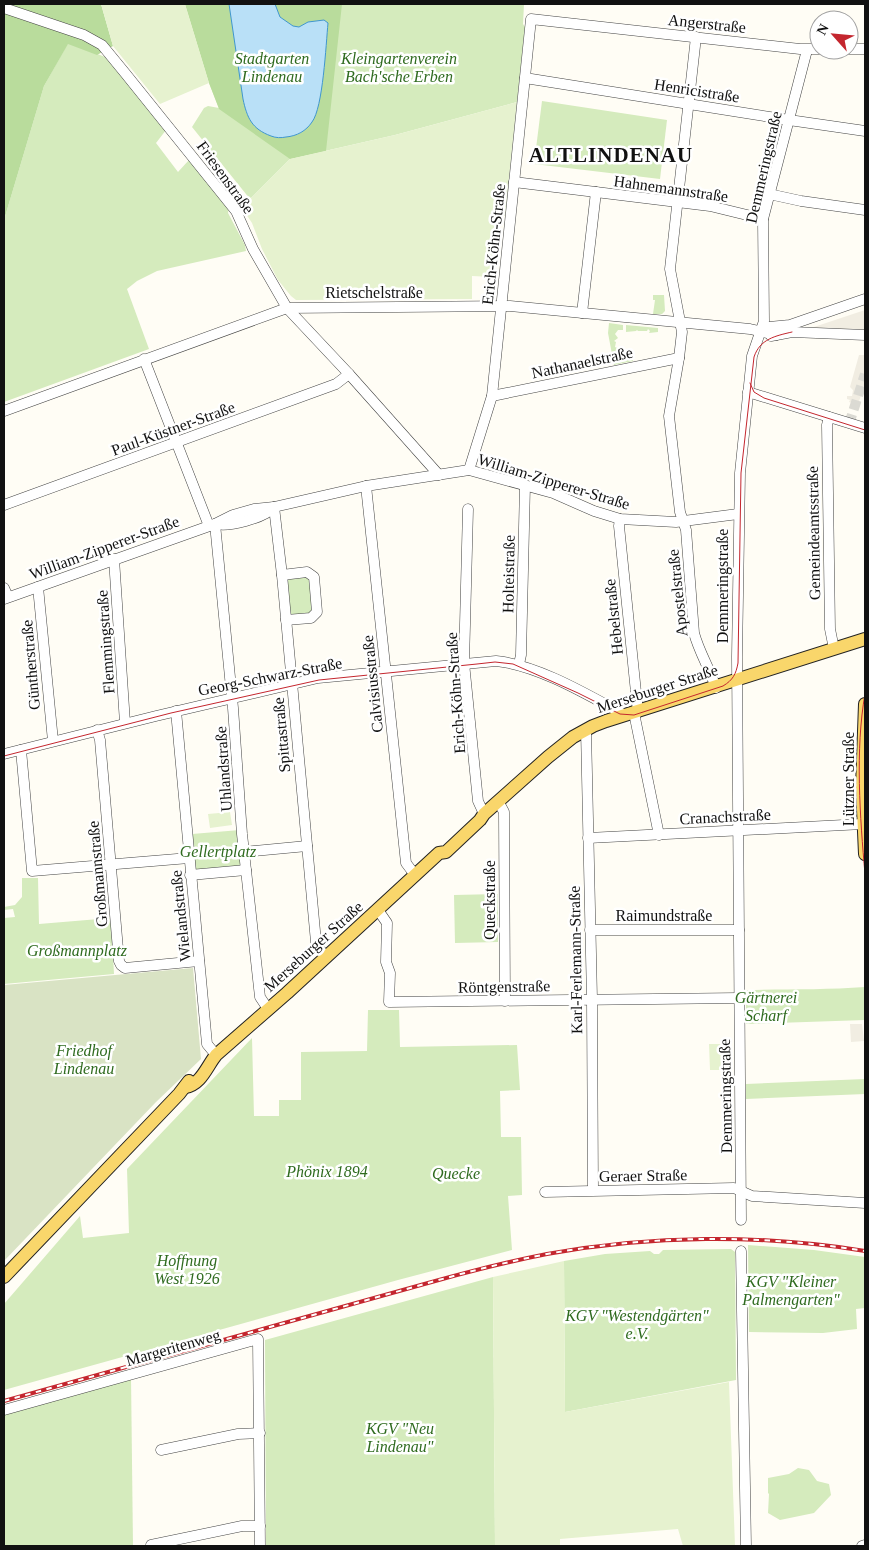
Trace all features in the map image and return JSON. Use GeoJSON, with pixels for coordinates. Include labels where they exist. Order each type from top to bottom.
{"type":"FeatureCollection","features":[{"type":"Feature","properties":{"kind":"main road","name":"Merseburger Straße"},"geometry":{"type":"LineString","coordinates":[[4,1277],[185,1087],[190,1086],[201,1077],[213,1059],[440,854],[442,848],[466,825],[484,814],[548,756],[573,737],[586,730],[714,682],[737,680],[834,649],[863,642]]}},
{"type":"Feature","properties":{"kind":"main road","name":"Lützner Straße"},"geometry":{"type":"LineString","coordinates":[[865,704],[862,754],[865,854]]}},
{"type":"Feature","properties":{"kind":"street","name":"Friesenstraße"},"geometry":{"type":"LineString","coordinates":[[4,8],[84,35],[102,46],[126,73],[236,211],[253,249],[287,308],[440,474]]}},
{"type":"Feature","properties":{"kind":"street","name":"Angerstraße"},"geometry":{"type":"LineString","coordinates":[[531,19],[807,50]]}},
{"type":"Feature","properties":{"kind":"street","name":"Erich-Köhn-Straße"},"geometry":{"type":"LineString","coordinates":[[469,470],[492,396],[531,19]]}},
{"type":"Feature","properties":{"kind":"street","name":"Apostelstraße"},"geometry":{"type":"LineString","coordinates":[[696,37],[670,269],[682,332],[669,416],[680,512],[686,530],[694,633],[697,646],[714,682]]}},
{"type":"Feature","properties":{"kind":"street","name":"Demmeringstraße"},"geometry":{"type":"LineString","coordinates":[[741,1220],[737,693],[740,468],[752,356],[755,349],[768,333],[764,317],[764,219],[807,50]]}},
{"type":"Feature","properties":{"kind":"street","name":"Henricistraße"},"geometry":{"type":"LineString","coordinates":[[525,78],[865,131]]}},
{"type":"Feature","properties":{"kind":"street","name":"Hahnemannstraße"},"geometry":{"type":"LineString","coordinates":[[514,182],[710,206],[764,219]]}},
{"type":"Feature","properties":{"kind":"street"},"geometry":{"type":"LineString","coordinates":[[582,313],[596,192]]}},
{"type":"Feature","properties":{"kind":"street"},"geometry":{"type":"LineString","coordinates":[[769,194],[801,201],[865,210]]}},
{"type":"Feature","properties":{"kind":"street"},"geometry":{"type":"LineString","coordinates":[[755,349],[768,333],[769,327],[790,325],[865,299]]}},
{"type":"Feature","properties":{"kind":"street","name":"Rietschelstraße"},"geometry":{"type":"LineString","coordinates":[[4,411],[287,308],[502,307],[750,329],[768,333]]}},
{"type":"Feature","properties":{"kind":"street"},"geometry":{"type":"LineString","coordinates":[[768,333],[865,335]]}},
{"type":"Feature","properties":{"kind":"street","name":"Nathanaelstraße"},"geometry":{"type":"LineString","coordinates":[[492,396],[679,358]]}},
{"type":"Feature","properties":{"kind":"street","name":"Uhlandstraße"},"geometry":{"type":"LineString","coordinates":[[144,359],[176,442],[212,525],[232,698],[244,852],[260,997],[268,1009]]}},
{"type":"Feature","properties":{"kind":"street","name":"Paul-Küstner-Straße"},"geometry":{"type":"LineString","coordinates":[[4,505],[336,384],[349,374]]}},
{"type":"Feature","properties":{"kind":"street"},"geometry":{"type":"LineString","coordinates":[[748,392],[865,428]]}},
{"type":"Feature","properties":{"kind":"street","name":"Gemeindeamtsstraße"},"geometry":{"type":"LineString","coordinates":[[829,417],[827,430],[830,604],[831,640],[834,649]]}},
{"type":"Feature","properties":{"kind":"street"},"geometry":{"type":"LineString","coordinates":[[418,478],[424,457]]}},
{"type":"Feature","properties":{"kind":"street","name":"William-Zipperer-Straße"},"geometry":{"type":"LineString","coordinates":[[5,595],[38,587],[254,509],[274,507],[366,486],[469,470],[553,493],[594,511],[620,519],[650,522],[683,521],[738,514]]}},
{"type":"Feature","properties":{"kind":"street","name":"Holteistraße"},"geometry":{"type":"LineString","coordinates":[[519,664],[521,655],[525,485]]}},
{"type":"Feature","properties":{"kind":"street","name":"Calvisiusstraße"},"geometry":{"type":"LineString","coordinates":[[366,486],[406,863],[415,875]]}},
{"type":"Feature","properties":{"kind":"street","name":"Spittastraße"},"geometry":{"type":"LineString","coordinates":[[274,507],[316,942],[326,958]]}},
{"type":"Feature","properties":{"kind":"street","name":"Erich-Köhn-Straße"},"geometry":{"type":"LineString","coordinates":[[468,509],[464,663],[478,801],[484,814]]}},
{"type":"Feature","properties":{"kind":"street","name":"Hebelstraße"},"geometry":{"type":"LineString","coordinates":[[620,519],[632,713],[659,835]]}},
{"type":"Feature","properties":{"kind":"street","name":"Flemmingstraße"},"geometry":{"type":"LineString","coordinates":[[114,559],[125,723]]}},
{"type":"Feature","properties":{"kind":"street"},"geometry":{"type":"LineString","coordinates":[[282,575],[307,572],[314,577],[317,612],[311,618],[286,620]]}},
{"type":"Feature","properties":{"kind":"street","name":"Güntherstraße"},"geometry":{"type":"LineString","coordinates":[[38,587],[53,741]]}},
{"type":"Feature","properties":{"kind":"street","name":"Georg-Schwarz-Straße"},"geometry":{"type":"LineString","coordinates":[[4,754],[125,723],[318,678],[496,660],[519,664],[632,713]]}},
{"type":"Feature","properties":{"kind":"street","name":"Wielandstraße"},"geometry":{"type":"LineString","coordinates":[[176,711],[207,1044],[213,1059]]}},
{"type":"Feature","properties":{"kind":"street","name":"Großmannstraße"},"geometry":{"type":"LineString","coordinates":[[97,730],[100,740],[121,965],[125,968],[199,961]]}},
{"type":"Feature","properties":{"kind":"street","name":"Karl-Ferlemann-Straße"},"geometry":{"type":"LineString","coordinates":[[586,730],[592,999],[593,1190]]}},
{"type":"Feature","properties":{"kind":"street"},"geometry":{"type":"LineString","coordinates":[[21,750],[32,871],[111,866],[189,858]]}},
{"type":"Feature","properties":{"kind":"street","name":"Queckstraße"},"geometry":{"type":"LineString","coordinates":[[498,801],[504,812],[505,1001]]}},
{"type":"Feature","properties":{"kind":"street","name":"Cranachstraße"},"geometry":{"type":"LineString","coordinates":[[588,838],[863,824]]}},
{"type":"Feature","properties":{"kind":"street"},"geometry":{"type":"LineString","coordinates":[[244,852],[307,846]]}},
{"type":"Feature","properties":{"kind":"street"},"geometry":{"type":"LineString","coordinates":[[190,875],[246,870]]}},
{"type":"Feature","properties":{"kind":"street","name":"Röntgenstraße"},"geometry":{"type":"LineString","coordinates":[[378,910],[386,923],[386,962],[390,973],[389,1002],[739,998]]}},
{"type":"Feature","properties":{"kind":"street","name":"Raimundstraße"},"geometry":{"type":"LineString","coordinates":[[590,930],[739,930]]}},
{"type":"Feature","properties":{"kind":"street","name":"Geraer Straße"},"geometry":{"type":"LineString","coordinates":[[545,1192],[734,1188],[752,1196],[865,1203]]}},
{"type":"Feature","properties":{"kind":"street"},"geometry":{"type":"LineString","coordinates":[[741,1251],[746,1546]]}},
{"type":"Feature","properties":{"kind":"street","name":"Margeritenweg"},"geometry":{"type":"LineString","coordinates":[[4,1410],[258,1339],[260,1546]]}},
{"type":"Feature","properties":{"kind":"street"},"geometry":{"type":"LineString","coordinates":[[161,1450],[238,1434],[260,1433]]}},
{"type":"Feature","properties":{"kind":"street"},"geometry":{"type":"LineString","coordinates":[[151,1544],[242,1526],[260,1526]]}},
{"type":"Feature","properties":{"kind":"green space"},"geometry":{"type":"Polygon","coordinates":[[[4,4],[101,4],[113,46],[97,55],[68,44],[44,86],[4,220],[4,4]]]}},
{"type":"Feature","properties":{"kind":"green space"},"geometry":{"type":"Polygon","coordinates":[[[101,4],[185,4],[209,83],[160,104],[113,46],[101,4]]]}},
{"type":"Feature","properties":{"kind":"green space"},"geometry":{"type":"Polygon","coordinates":[[[185,4],[524,4],[523,24],[525,27],[517,102],[395,135],[290,159],[250,199],[192,127],[204,108],[208,106],[219,108],[209,83],[185,4]]]}},
{"type":"Feature","properties":{"kind":"green space"},"geometry":{"type":"Polygon","coordinates":[[[185,4],[229,4],[246,113],[276,138],[299,134],[312,121],[321,95],[328,24],[324,20],[308,22],[299,27],[293,26],[280,17],[275,4],[342,4],[326,151],[290,159],[219,109],[209,83],[185,4]]]}},
{"type":"Feature","properties":{"kind":"green space"},"geometry":{"type":"Polygon","coordinates":[[[68,43],[108,58],[166,130],[156,143],[178,172],[189,160],[229,208],[228,213],[245,245],[246,251],[157,271],[137,281],[127,289],[149,349],[4,402],[4,220],[44,86],[68,43]]]}},
{"type":"Feature","properties":{"kind":"green space"},"geometry":{"type":"Polygon","coordinates":[[[542,101],[667,120],[660,179],[534,164],[542,101]]]}},
{"type":"Feature","properties":{"kind":"green space"},"geometry":{"type":"Polygon","coordinates":[[[517,102],[505,216],[499,216],[493,277],[472,276],[472,299],[296,300],[278,280],[262,249],[252,223],[240,205],[250,199],[290,159],[395,135],[517,102]]]}},
{"type":"Feature","properties":{"kind":"green space"},"geometry":{"type":"Polygon","coordinates":[[[653,295],[664,295],[665,311],[662,314],[653,314],[655,300],[653,300],[653,295]]]}},
{"type":"Feature","properties":{"kind":"green space"},"geometry":{"type":"Polygon","coordinates":[[[609,323],[623,325],[623,330],[618,330],[615,334],[618,338],[614,341],[616,342],[615,347],[619,349],[616,353],[620,357],[632,354],[633,361],[614,365],[608,333],[609,323]]]}},
{"type":"Feature","properties":{"kind":"green space"},"geometry":{"type":"Polygon","coordinates":[[[626,325],[658,328],[658,332],[649,333],[648,329],[647,331],[626,332],[626,325]]]}},
{"type":"Feature","properties":{"kind":"green space"},"geometry":{"type":"Polygon","coordinates":[[[307,576],[311,578],[313,611],[310,616],[294,616],[289,613],[287,581],[291,578],[307,576]]]}},
{"type":"Feature","properties":{"kind":"green space"},"geometry":{"type":"Polygon","coordinates":[[[230,812],[232,825],[210,828],[208,814],[230,812]]]}},
{"type":"Feature","properties":{"kind":"green space","name":"Gellertplatz"},"geometry":{"type":"Polygon","coordinates":[[[240,830],[244,867],[195,872],[192,834],[240,830]]]}},
{"type":"Feature","properties":{"kind":"green space","name":"Großmannplatz"},"geometry":{"type":"Polygon","coordinates":[[[22,878],[38,878],[39,924],[111,918],[114,974],[4,984],[4,918],[15,917],[13,909],[4,910],[4,907],[15,905],[22,897],[22,878]]]}},
{"type":"Feature","properties":{"kind":"green space"},"geometry":{"type":"Polygon","coordinates":[[[498,894],[498,942],[455,943],[454,895],[498,894]]]}},
{"type":"Feature","properties":{"kind":"green space","name":"Friedhof Lindenau"},"geometry":{"type":"Polygon","coordinates":[[[193,968],[201,1059],[156,1102],[4,1261],[4,985],[193,968]]]}},
{"type":"Feature","properties":{"kind":"green space","name":"Gärtnerei Scharf"},"geometry":{"type":"Polygon","coordinates":[[[865,987],[865,1020],[746,1024],[746,990],[865,987]]]}},
{"type":"Feature","properties":{"kind":"green space"},"geometry":{"type":"Polygon","coordinates":[[[368,1010],[399,1010],[400,1047],[517,1045],[520,1090],[500,1091],[501,1137],[521,1137],[522,1195],[508,1196],[512,1250],[4,1390],[4,1304],[80,1216],[83,1238],[129,1233],[127,1169],[252,1038],[254,1116],[279,1116],[279,1100],[301,1100],[301,1052],[367,1051],[368,1010]]]}},
{"type":"Feature","properties":{"kind":"green space"},"geometry":{"type":"Polygon","coordinates":[[[709,1044],[724,1044],[724,1070],[710,1070],[709,1044]]]}},
{"type":"Feature","properties":{"kind":"green space"},"geometry":{"type":"Polygon","coordinates":[[[865,1079],[865,1094],[746,1099],[746,1084],[865,1079]]]}},
{"type":"Feature","properties":{"kind":"green space","name":"KGV \"Kleiner Palmengarten\""},"geometry":{"type":"Polygon","coordinates":[[[748,1245],[814,1250],[865,1257],[865,1308],[856,1309],[857,1329],[823,1333],[749,1332],[748,1245]]]}},
{"type":"Feature","properties":{"kind":"green space","name":"KGV \"Westendgärten\" e.V."},"geometry":{"type":"Polygon","coordinates":[[[731,1249],[735,1252],[736,1380],[565,1412],[564,1261],[605,1254],[650,1251],[654,1254],[659,1254],[663,1250],[731,1249]]]}},
{"type":"Feature","properties":{"kind":"green space"},"geometry":{"type":"Polygon","coordinates":[[[564,1261],[565,1412],[729,1382],[735,1546],[683,1546],[678,1529],[560,1539],[560,1546],[495,1546],[493,1277],[564,1261]]]}},
{"type":"Feature","properties":{"kind":"green space","name":"KGV \"Neu Lindenau\""},"geometry":{"type":"Polygon","coordinates":[[[493,1277],[495,1546],[266,1546],[265,1340],[493,1277]]]}},
{"type":"Feature","properties":{"kind":"green space"},"geometry":{"type":"Polygon","coordinates":[[[131,1376],[133,1546],[4,1546],[4,1413],[131,1376]]]}},
{"type":"Feature","properties":{"kind":"green space"},"geometry":{"type":"Polygon","coordinates":[[[798,1468],[809,1470],[817,1481],[829,1484],[831,1495],[814,1513],[780,1520],[768,1513],[768,1478],[789,1474],[798,1468]]]}},
{"type":"Feature","properties":{"kind":"shaded area"},"geometry":{"type":"Polygon","coordinates":[[[865,310],[865,331],[808,329],[865,310]]]}},
{"type":"Feature","properties":{"kind":"shaded area"},"geometry":{"type":"Polygon","coordinates":[[[859,355],[865,355],[865,382],[858,405],[849,402],[850,400],[847,399],[847,396],[852,396],[853,390],[850,387],[859,355]]]}},
{"type":"Feature","properties":{"kind":"shaded area"},"geometry":{"type":"Polygon","coordinates":[[[850,1024],[862,1024],[864,1041],[851,1042],[850,1024]]]}},
{"type":"Feature","properties":{"kind":"water"},"geometry":{"type":"Polygon","coordinates":[[[229,4],[275,4],[280,17],[293,26],[299,27],[308,22],[324,20],[328,23],[323,75],[316,115],[307,128],[294,136],[278,138],[259,130],[251,122],[246,112],[229,4]]]}},
{"type":"Feature","properties":{"kind":"tunnel"},"geometry":{"type":"LineString","coordinates":[[849,424],[865,374]]}},
{"type":"Feature","properties":{"kind":"tram line"},"geometry":{"type":"LineString","coordinates":[[4,756],[171,713],[319,680],[495,662],[513,664],[620,714],[634,715],[723,686],[734,676],[738,663],[741,473],[754,357],[764,342],[792,332]]}},
{"type":"Feature","properties":{"kind":"tram line"},"geometry":{"type":"LineString","coordinates":[[750,383],[754,392],[764,398],[865,430]]}},
{"type":"Feature","properties":{"kind":"tram line"},"geometry":{"type":"LineString","coordinates":[[865,694],[859,760],[865,874]]}},
{"type":"Feature","properties":{"kind":"railway"},"geometry":{"type":"LineString","coordinates":[[4,1401],[457,1275],[547,1254],[626,1243],[706,1239],[746,1239],[826,1245],[865,1251]]}},
{"type":"Feature","properties":{"kind":"district","name":"ALTLINDENAU"},"geometry":{"type":"Point","coordinates":[611,155]}},
{"type":"Feature","properties":{"kind":"park label","name":"Stadtgarten Lindenau"},"geometry":{"type":"Point","coordinates":[272,67]}},
{"type":"Feature","properties":{"kind":"park label","name":"Kleingartenverein Bach'sche Erben"},"geometry":{"type":"Point","coordinates":[399,67]}},
{"type":"Feature","properties":{"kind":"park label","name":"Phönix 1894"},"geometry":{"type":"Point","coordinates":[327,1171]}},
{"type":"Feature","properties":{"kind":"park label","name":"Quecke"},"geometry":{"type":"Point","coordinates":[456,1173]}},
{"type":"Feature","properties":{"kind":"park label","name":"Hoffnung West 1926"},"geometry":{"type":"Point","coordinates":[187,1269]}}]}
